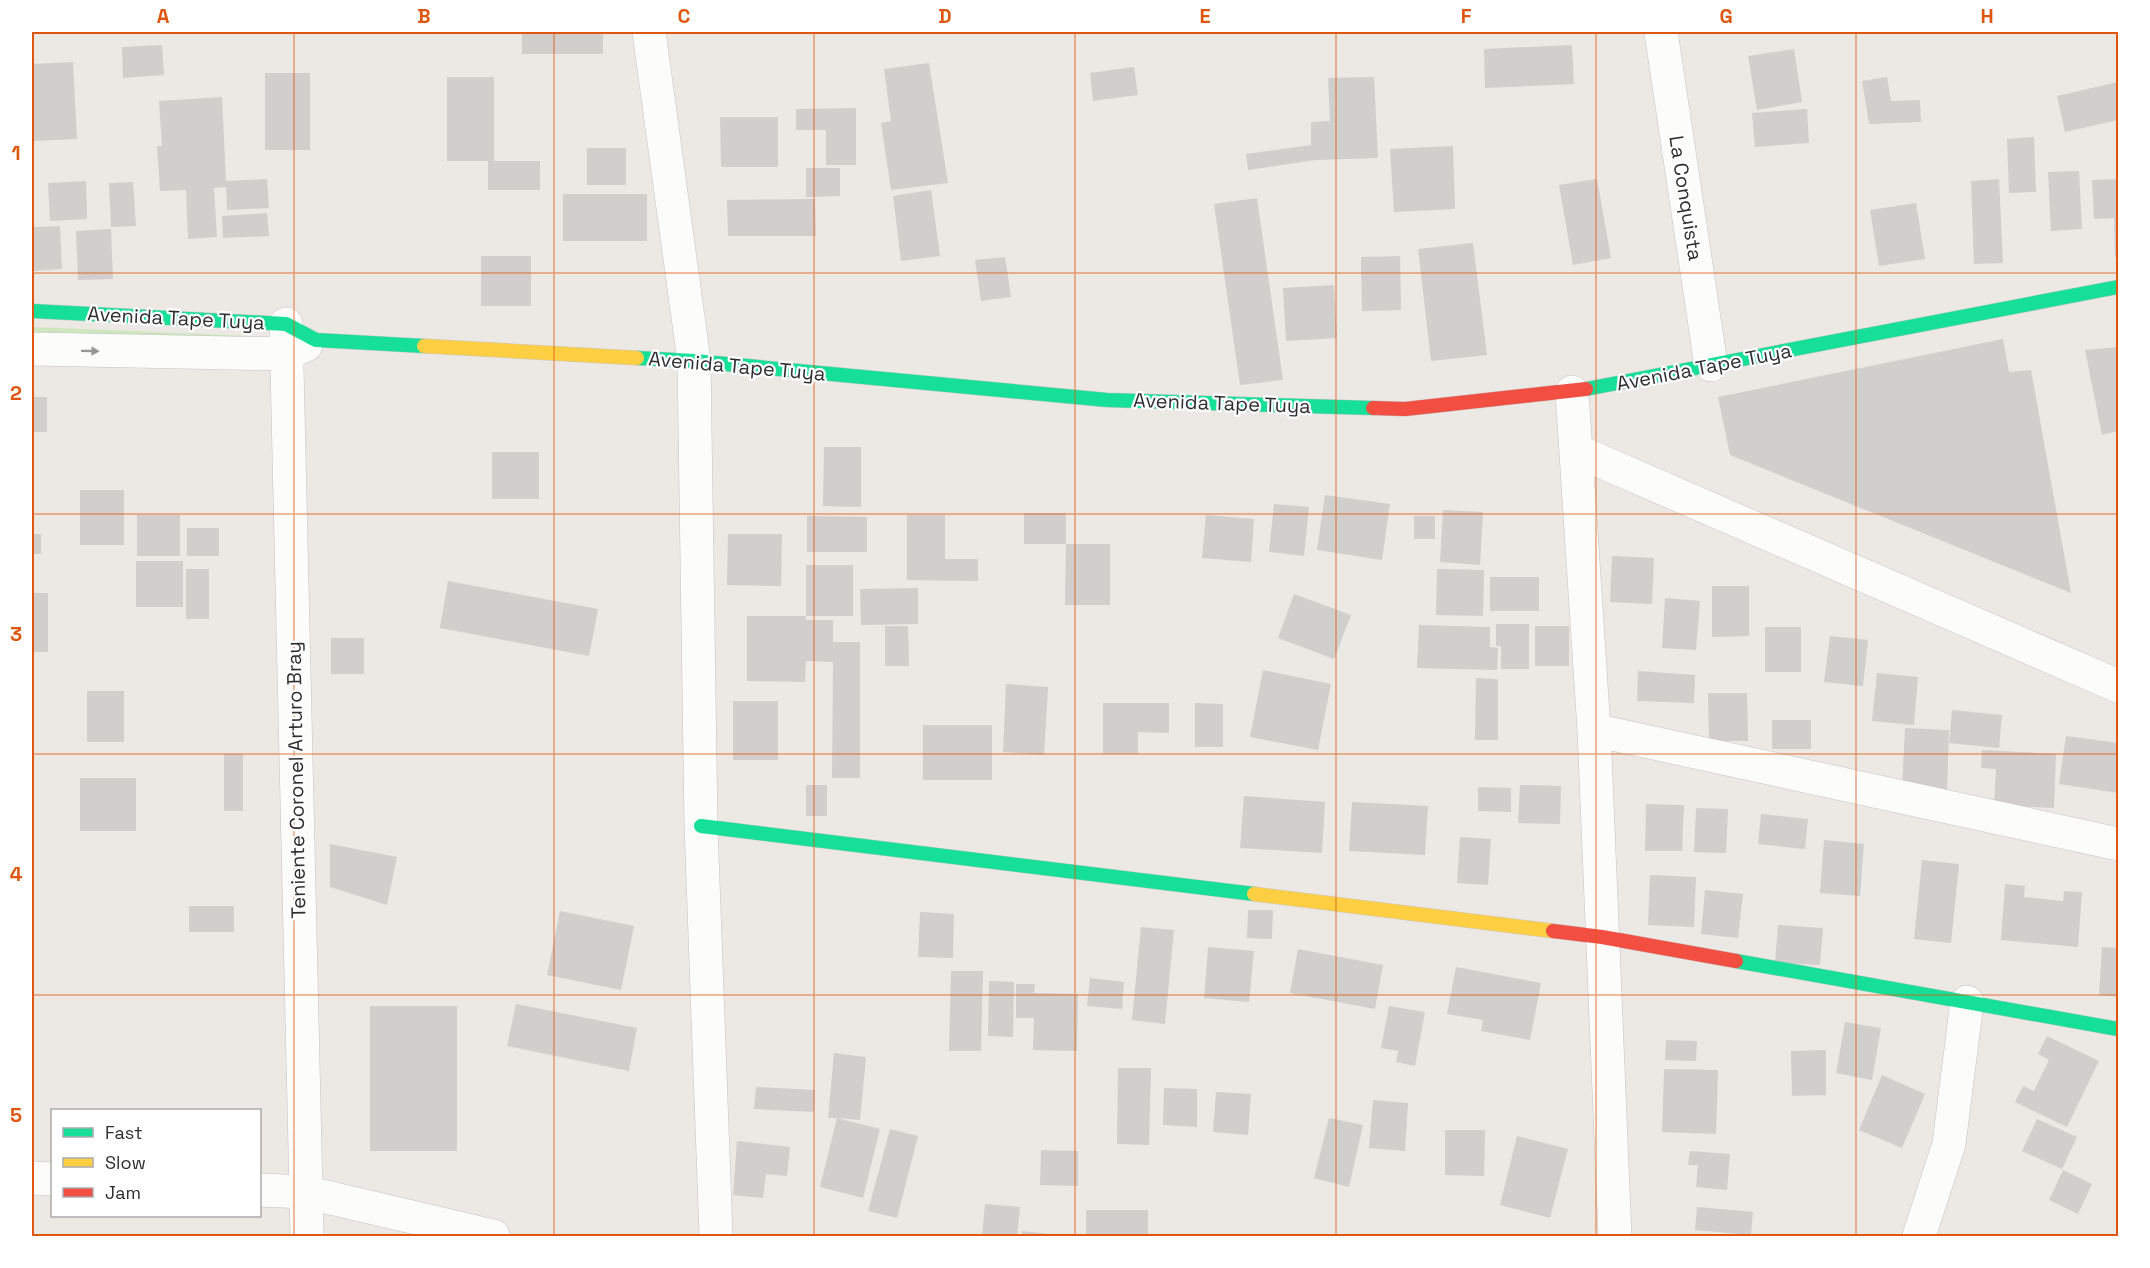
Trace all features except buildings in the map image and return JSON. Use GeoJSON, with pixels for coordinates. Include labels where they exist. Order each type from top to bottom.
{"type":"FeatureCollection","features":[{"type":"Feature","properties":{"kind":"street"},"geometry":{"type":"LineString","coordinates":[[649,32],[694,361],[701,826],[716,1236]]}},
{"type":"Feature","properties":{"kind":"street","name":"La Conquista"},"geometry":{"type":"LineString","coordinates":[[1661,32],[1711,365]]}},
{"type":"Feature","properties":{"kind":"street","name":"Avenida Tape Tuya"},"geometry":{"type":"LineString","coordinates":[[32,311],[286,339],[694,361],[1119,400],[1406,409],[1572,392],[2118,287]]}},
{"type":"Feature","properties":{"kind":"street","name":"Avenida Tape Tuya"},"geometry":{"type":"LineString","coordinates":[[32,350],[286,339]]}},
{"type":"Feature","properties":{"kind":"street","name":"Teniente Coronel Arturo Bray"},"geometry":{"type":"LineString","coordinates":[[286,339],[305,1192],[308,1236]]}},
{"type":"Feature","properties":{"kind":"street"},"geometry":{"type":"LineString","coordinates":[[1572,392],[1594,730],[1615,1236]]}},
{"type":"Feature","properties":{"kind":"street"},"geometry":{"type":"LineString","coordinates":[[1577,451],[2118,686]]}},
{"type":"Feature","properties":{"kind":"street"},"geometry":{"type":"LineString","coordinates":[[1594,730],[2118,843]]}},
{"type":"Feature","properties":{"kind":"street"},"geometry":{"type":"LineString","coordinates":[[701,826],[1602,937],[2118,1029]]}},
{"type":"Feature","properties":{"kind":"street"},"geometry":{"type":"LineString","coordinates":[[1919,1236],[1950,1144],[1967,1002]]}},
{"type":"Feature","properties":{"kind":"street"},"geometry":{"type":"LineString","coordinates":[[32,1178],[51,1179]]}},
{"type":"Feature","properties":{"kind":"street"},"geometry":{"type":"LineString","coordinates":[[261,1190],[305,1192],[493,1236]]}},
{"type":"Feature","properties":{"kind":"green space"},"geometry":{"type":"Polygon","coordinates":[[[32,327],[250,336],[32,335],[32,327]]]}},
{"type":"Feature","properties":{"kind":"traffic: fast"},"geometry":{"type":"LineString","coordinates":[[1586,389],[2118,287]]}},
{"type":"Feature","properties":{"kind":"traffic: fast"},"geometry":{"type":"LineString","coordinates":[[32,311],[286,324],[316,340],[424,346]]}},
{"type":"Feature","properties":{"kind":"traffic: fast"},"geometry":{"type":"LineString","coordinates":[[637,358],[694,361],[1107,400],[1373,408]]}},
{"type":"Feature","properties":{"kind":"traffic: fast"},"geometry":{"type":"LineString","coordinates":[[701,826],[1254,894]]}},
{"type":"Feature","properties":{"kind":"traffic: fast"},"geometry":{"type":"LineString","coordinates":[[1736,961],[2118,1029]]}},
{"type":"Feature","properties":{"kind":"traffic: slow"},"geometry":{"type":"LineString","coordinates":[[424,346],[637,358]]}},
{"type":"Feature","properties":{"kind":"traffic: slow"},"geometry":{"type":"LineString","coordinates":[[1254,894],[1553,931]]}},
{"type":"Feature","properties":{"kind":"traffic: jam"},"geometry":{"type":"LineString","coordinates":[[1373,408],[1405,409],[1586,389]]}},
{"type":"Feature","properties":{"kind":"traffic: jam"},"geometry":{"type":"LineString","coordinates":[[1553,931],[1602,937],[1736,961]]}}]}
